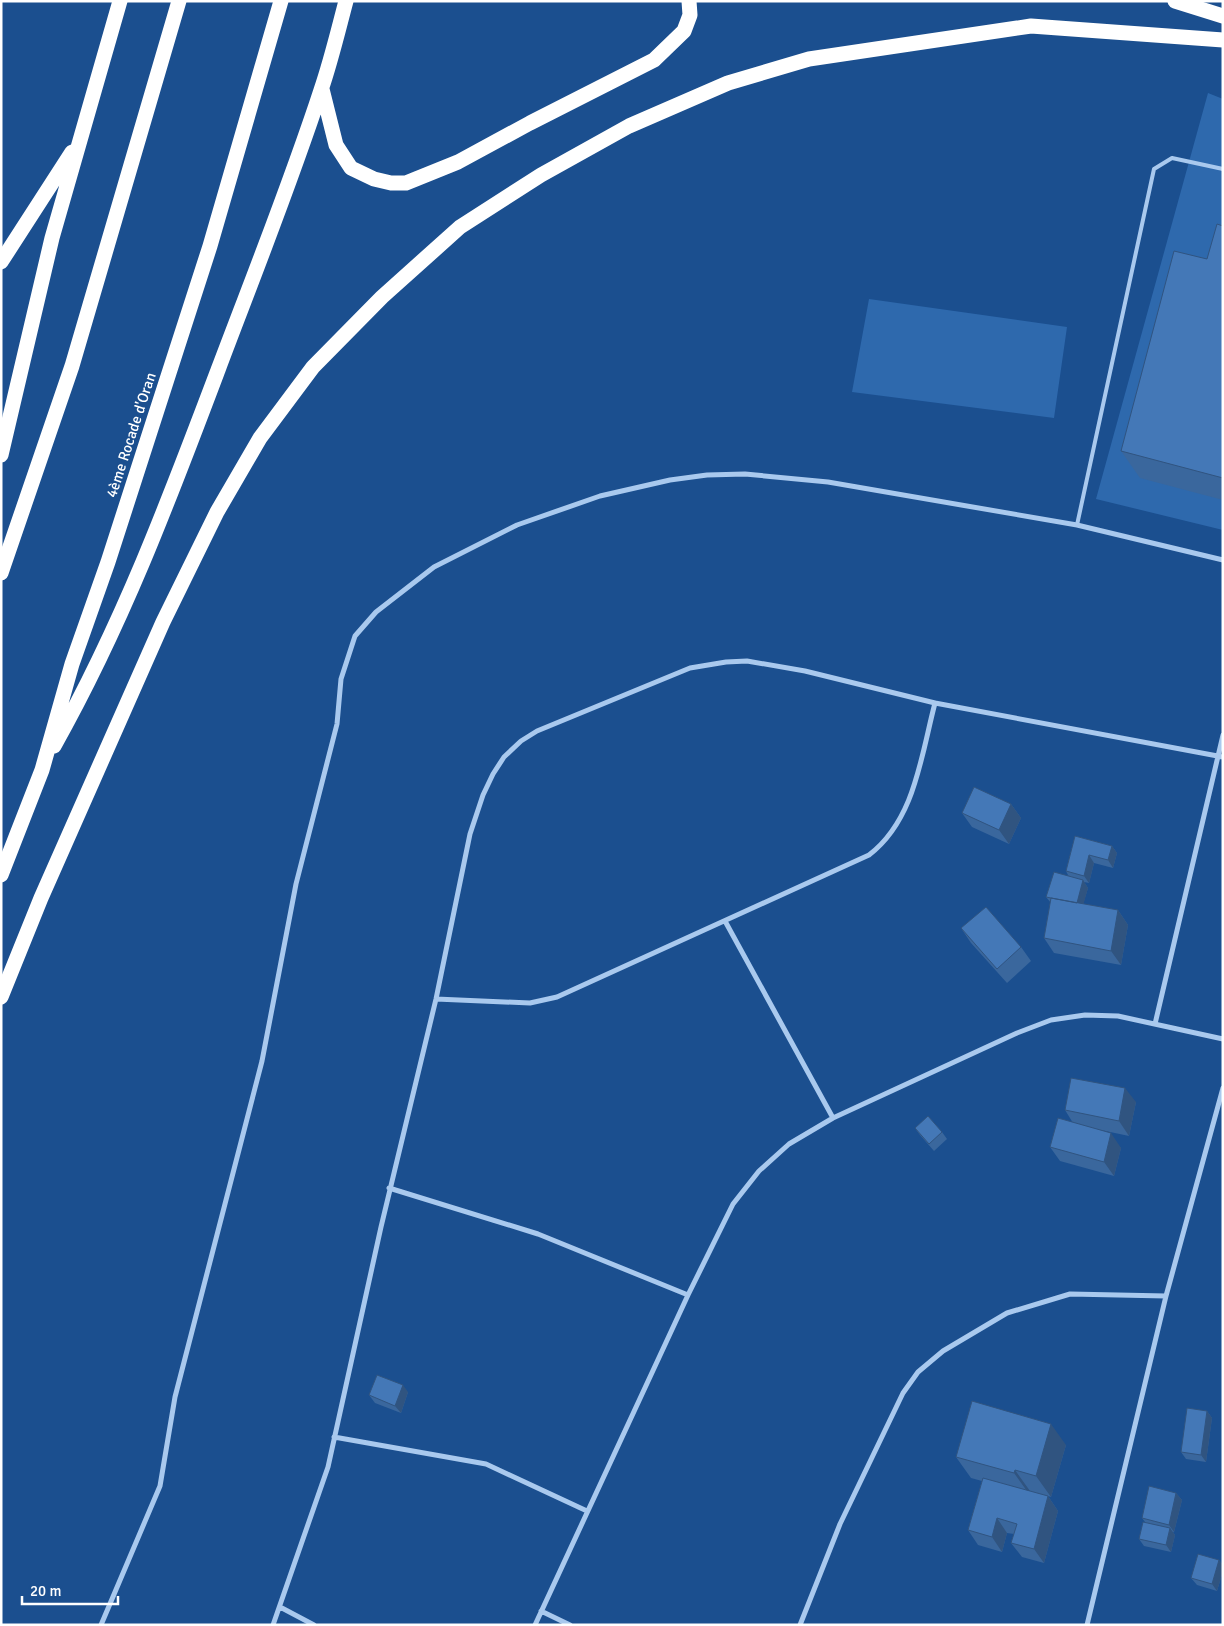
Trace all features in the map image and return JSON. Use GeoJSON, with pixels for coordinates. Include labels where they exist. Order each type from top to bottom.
{"type":"FeatureCollection","features":[{"type":"Feature","properties":{"kind":"highway"},"geometry":{"type":"LineString","coordinates":[[1,454],[52,238],[120,1]]}},
{"type":"Feature","properties":{"kind":"highway"},"geometry":{"type":"LineString","coordinates":[[1,572],[72,366],[179,1]]}},
{"type":"Feature","properties":{"kind":"highway","name":"4ème Rocade d'Oran"},"geometry":{"type":"LineString","coordinates":[[1,875],[42,770],[72,664],[108,562],[210,246],[281,1]]}},
{"type":"Feature","properties":{"kind":"highway"},"geometry":{"type":"LineString","coordinates":[[42,770],[81,699],[121,616],[151,546],[281,206],[322,89],[346,1]]}},
{"type":"Feature","properties":{"kind":"highway"},"geometry":{"type":"LineString","coordinates":[[322,89],[336,145],[351,168],[374,179],[391,183],[406,183],[458,162],[654,60],[684,31],[690,15],[689,1]]}},
{"type":"Feature","properties":{"kind":"highway"},"geometry":{"type":"LineString","coordinates":[[1175,1],[1223,16]]}},
{"type":"Feature","properties":{"kind":"highway"},"geometry":{"type":"LineString","coordinates":[[1,997],[40,898],[163,622],[217,512],[260,438],[313,367],[382,297],[460,227],[541,175],[629,126],[728,83],[809,59],[1031,26],[1223,40]]}},
{"type":"Feature","properties":{"kind":"highway"},"geometry":{"type":"LineString","coordinates":[[1,262],[81,138]]}},
{"type":"Feature","properties":{"kind":"street"},"geometry":{"type":"LineString","coordinates":[[101,1625],[160,1486],[175,1397],[262,1062],[296,884],[337,724],[341,679],[355,636],[376,612],[434,566],[517,525],[600,496],[670,480],[745,474],[828,482],[1077,526],[1223,560]]}},
{"type":"Feature","properties":{"kind":"street"},"geometry":{"type":"LineString","coordinates":[[273,1625],[328,1467],[390,1188],[436,999],[470,834],[483,795],[504,757],[537,731],[690,668],[726,662],[754,662],[805,671],[935,703],[1220,756]]}},
{"type":"Feature","properties":{"kind":"street"},"geometry":{"type":"LineString","coordinates":[[436,999],[530,1004],[557,996],[869,855],[883,844],[896,829],[911,794],[935,703]]}},
{"type":"Feature","properties":{"kind":"street"},"geometry":{"type":"LineString","coordinates":[[1155,1024],[1220,756],[1223,734]]}},
{"type":"Feature","properties":{"kind":"street"},"geometry":{"type":"LineString","coordinates":[[725,921],[833,1118]]}},
{"type":"Feature","properties":{"kind":"street"},"geometry":{"type":"LineString","coordinates":[[535,1625],[688,1295],[733,1204],[759,1172],[789,1144],[833,1118],[1018,1033],[1051,1020],[1085,1015],[1118,1016],[1223,1039]]}},
{"type":"Feature","properties":{"kind":"street"},"geometry":{"type":"LineString","coordinates":[[1088,1625],[1166,1296],[1223,1088]]}},
{"type":"Feature","properties":{"kind":"street"},"geometry":{"type":"LineString","coordinates":[[390,1188],[538,1234],[688,1295]]}},
{"type":"Feature","properties":{"kind":"street"},"geometry":{"type":"LineString","coordinates":[[800,1625],[840,1524],[903,1393],[918,1372],[943,1350],[1007,1313],[1070,1294],[1166,1296]]}},
{"type":"Feature","properties":{"kind":"street"},"geometry":{"type":"LineString","coordinates":[[334,1437],[486,1464],[587,1511]]}},
{"type":"Feature","properties":{"kind":"street"},"geometry":{"type":"LineString","coordinates":[[280,1607],[314,1625]]}},
{"type":"Feature","properties":{"kind":"street"},"geometry":{"type":"LineString","coordinates":[[541,1611],[570,1625]]}},
{"type":"Feature","properties":{"kind":"lane"},"geometry":{"type":"LineString","coordinates":[[1077,526],[1154,170],[1172,158],[1223,169]]}},
{"type":"Feature","properties":{"kind":"shaded area"},"geometry":{"type":"Polygon","coordinates":[[[1208,93],[1223,99],[1223,530],[1096,499],[1208,93]]]}},
{"type":"Feature","properties":{"kind":"shaded area"},"geometry":{"type":"Polygon","coordinates":[[[869,299],[1067,327],[1054,418],[852,392],[869,299]]]}},
{"type":"Feature","properties":{"kind":"building"},"geometry":{"type":"Polygon","coordinates":[[[1217,224],[1223,226],[1223,478],[1121,451],[1174,251],[1207,259],[1217,224]]]}},
{"type":"Feature","properties":{"kind":"building"},"geometry":{"type":"Polygon","coordinates":[[[974,787],[1011,804],[999,830],[962,813],[974,787]]]}},
{"type":"Feature","properties":{"kind":"building"},"geometry":{"type":"Polygon","coordinates":[[[1075,836],[1112,846],[1108,860],[1089,855],[1084,876],[1066,871],[1075,836]]]}},
{"type":"Feature","properties":{"kind":"building"},"geometry":{"type":"Polygon","coordinates":[[[1054,872],[1083,880],[1077,903],[1046,897],[1054,872]]]}},
{"type":"Feature","properties":{"kind":"building"},"geometry":{"type":"Polygon","coordinates":[[[1051,898],[1118,910],[1111,951],[1044,938],[1051,898]]]}},
{"type":"Feature","properties":{"kind":"building"},"geometry":{"type":"Polygon","coordinates":[[[986,907],[1021,947],[997,969],[961,928],[986,907]]]}},
{"type":"Feature","properties":{"kind":"building"},"geometry":{"type":"Polygon","coordinates":[[[1071,1078],[1125,1088],[1119,1121],[1065,1110],[1071,1078]]]}},
{"type":"Feature","properties":{"kind":"building"},"geometry":{"type":"Polygon","coordinates":[[[928,1116],[942,1132],[929,1144],[915,1128],[928,1116]]]}},
{"type":"Feature","properties":{"kind":"building"},"geometry":{"type":"Polygon","coordinates":[[[1058,1118],[1111,1133],[1104,1162],[1050,1147],[1058,1118]]]}},
{"type":"Feature","properties":{"kind":"building"},"geometry":{"type":"Polygon","coordinates":[[[377,1375],[403,1385],[395,1406],[369,1395],[377,1375]]]}},
{"type":"Feature","properties":{"kind":"building"},"geometry":{"type":"Polygon","coordinates":[[[972,1401],[1051,1424],[1036,1476],[1015,1470],[1014,1473],[956,1457],[972,1401]]]}},
{"type":"Feature","properties":{"kind":"building"},"geometry":{"type":"Polygon","coordinates":[[[1187,1408],[1207,1411],[1201,1455],[1181,1452],[1187,1408]]]}},
{"type":"Feature","properties":{"kind":"building"},"geometry":{"type":"Polygon","coordinates":[[[983,1478],[1048,1496],[1034,1549],[1011,1543],[1017,1524],[997,1518],[992,1537],[968,1530],[983,1478]]]}},
{"type":"Feature","properties":{"kind":"building"},"geometry":{"type":"Polygon","coordinates":[[[1149,1486],[1176,1493],[1169,1525],[1142,1518],[1149,1486]]]}},
{"type":"Feature","properties":{"kind":"building"},"geometry":{"type":"Polygon","coordinates":[[[1143,1522],[1170,1528],[1166,1545],[1139,1539],[1143,1522]]]}},
{"type":"Feature","properties":{"kind":"building"},"geometry":{"type":"Polygon","coordinates":[[[1198,1554],[1219,1560],[1212,1584],[1191,1578],[1198,1554]]]}}]}
